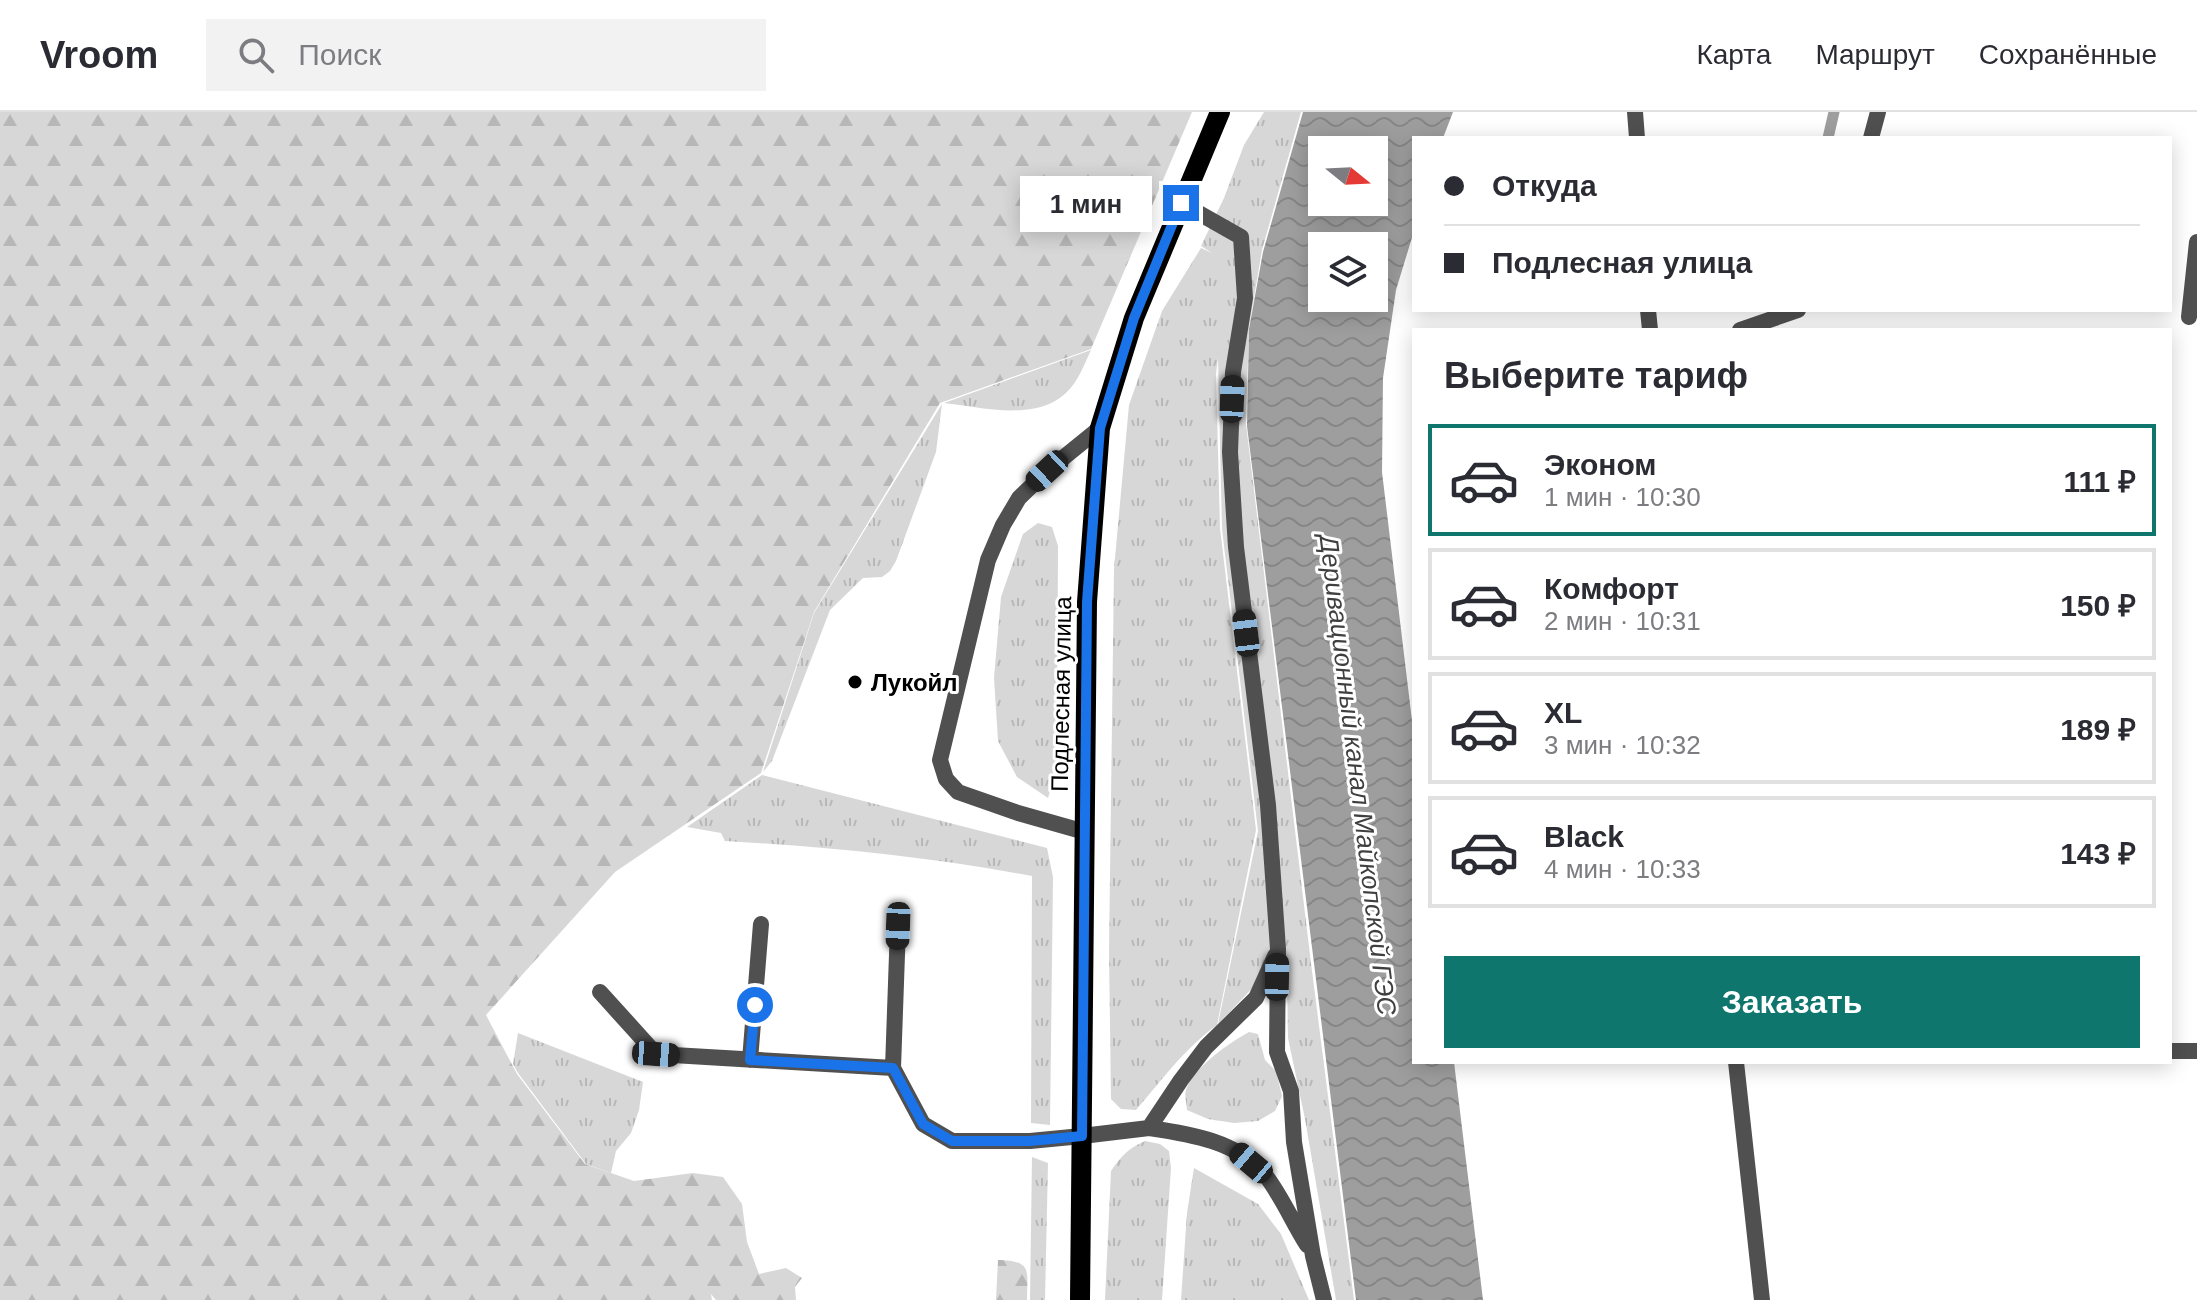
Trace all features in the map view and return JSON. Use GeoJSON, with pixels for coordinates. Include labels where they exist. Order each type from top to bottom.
{"type":"FeatureCollection","features":[{"type":"Feature","properties":{"kind":"main road","name":"Подлесная улица"},"geometry":{"type":"LineString","coordinates":[[1080,1300],[1087,602],[1100,428],[1134,318],[1220,112]]}},
{"type":"Feature","properties":{"kind":"street"},"geometry":{"type":"LineString","coordinates":[[1635,112],[1637,136]]}},
{"type":"Feature","properties":{"kind":"street"},"geometry":{"type":"LineString","coordinates":[[1872,136],[1878,112]]}},
{"type":"Feature","properties":{"kind":"street"},"geometry":{"type":"LineString","coordinates":[[1181,203],[1241,237],[1245,298],[1233,372],[1231,468],[1236,547],[1268,805],[1278,949],[1277,1052],[1291,1091],[1294,1142],[1313,1256],[1324,1300]]}},
{"type":"Feature","properties":{"kind":"street"},"geometry":{"type":"LineString","coordinates":[[2189,317],[2197,242]]}},
{"type":"Feature","properties":{"kind":"street"},"geometry":{"type":"LineString","coordinates":[[1746,328],[1792,312]]}},
{"type":"Feature","properties":{"kind":"street"},"geometry":{"type":"LineString","coordinates":[[1085,832],[958,792],[946,779],[940,760],[988,560],[1003,525],[1019,498],[1100,428]]}},
{"type":"Feature","properties":{"kind":"street"},"geometry":{"type":"LineString","coordinates":[[750,1060],[761,924]]}},
{"type":"Feature","properties":{"kind":"street"},"geometry":{"type":"LineString","coordinates":[[898,926],[893,1068],[923,1124],[952,1141],[1030,1141],[1149,1128],[1198,1135],[1238,1152],[1265,1175],[1313,1256]]}},
{"type":"Feature","properties":{"kind":"street"},"geometry":{"type":"LineString","coordinates":[[1149,1128],[1206,1047],[1256,998],[1278,949]]}},
{"type":"Feature","properties":{"kind":"street"},"geometry":{"type":"LineString","coordinates":[[600,992],[656,1054],[893,1068]]}},
{"type":"Feature","properties":{"kind":"street"},"geometry":{"type":"LineString","coordinates":[[2172,1051],[2197,1051]]}},
{"type":"Feature","properties":{"kind":"street"},"geometry":{"type":"LineString","coordinates":[[1736,1064],[1762,1300]]}},
{"type":"Feature","properties":{"kind":"green space"},"geometry":{"type":"Polygon","coordinates":[[[0,112],[1192,112],[1091,349],[940,403],[814,612],[761,773],[615,872],[486,1015],[517,1074],[585,1164],[634,1181],[693,1173],[723,1177],[742,1204],[747,1242],[759,1274],[786,1268],[802,1278],[795,1287],[796,1300],[716,1300],[711,1294],[712,1300],[0,1300],[0,112]]]}},
{"type":"Feature","properties":{"kind":"green space"},"geometry":{"type":"Polygon","coordinates":[[[1264,112],[1301,112],[1262,250],[1249,327],[1246,424],[1354,1300],[1336,1300],[1288,1038],[1287,978],[1262,978],[1218,1024],[1258,831],[1222,529],[1218,358],[1220,528],[1256,830],[1217,1025],[1184,1055],[1136,1110],[1121,1109],[1111,1099],[1109,952],[1114,569],[1129,405],[1162,311],[1201,248],[1212,253],[1201,246],[1244,145],[1264,112]]]}},
{"type":"Feature","properties":{"kind":"green space"},"geometry":{"type":"Polygon","coordinates":[[[1091,350],[1070,389],[1053,402],[1024,410],[944,403],[1091,350]]]}},
{"type":"Feature","properties":{"kind":"green space"},"geometry":{"type":"Polygon","coordinates":[[[942,404],[936,452],[896,561],[882,577],[863,578],[830,610],[772,761],[763,772],[814,613],[942,404]]]}},
{"type":"Feature","properties":{"kind":"green space"},"geometry":{"type":"Polygon","coordinates":[[[1038,523],[1052,527],[1058,546],[1057,769],[1048,798],[1017,777],[998,741],[994,678],[1001,597],[1023,534],[1038,523]]]}},
{"type":"Feature","properties":{"kind":"green space"},"geometry":{"type":"Polygon","coordinates":[[[762,775],[1047,848],[1053,877],[1050,1125],[1031,1123],[1032,876],[879,854],[725,841],[721,833],[687,827],[762,775]]]}},
{"type":"Feature","properties":{"kind":"green space"},"geometry":{"type":"Polygon","coordinates":[[[1249,1032],[1258,1034],[1265,1060],[1276,1071],[1282,1096],[1275,1111],[1258,1121],[1234,1123],[1208,1119],[1187,1110],[1186,1090],[1196,1073],[1222,1049],[1249,1032]]]}},
{"type":"Feature","properties":{"kind":"green space"},"geometry":{"type":"Polygon","coordinates":[[[518,1033],[643,1082],[639,1110],[631,1133],[616,1151],[611,1173],[586,1164],[518,1073],[513,1064],[518,1033]]]}},
{"type":"Feature","properties":{"kind":"green space"},"geometry":{"type":"Polygon","coordinates":[[[1145,1141],[1160,1144],[1169,1151],[1171,1168],[1162,1300],[1105,1300],[1111,1171],[1126,1153],[1145,1141]]]}},
{"type":"Feature","properties":{"kind":"green space"},"geometry":{"type":"Polygon","coordinates":[[[1032,1157],[1048,1163],[1045,1300],[1030,1300],[1032,1157]]]}},
{"type":"Feature","properties":{"kind":"green space"},"geometry":{"type":"Polygon","coordinates":[[[1194,1168],[1258,1204],[1281,1234],[1309,1300],[1181,1300],[1187,1213],[1194,1168]]]}},
{"type":"Feature","properties":{"kind":"green space"},"geometry":{"type":"Polygon","coordinates":[[[998,1260],[1017,1262],[1026,1269],[1027,1300],[996,1300],[998,1260]]]}},
{"type":"Feature","properties":{"kind":"water","name":"Деривационный канал Майкопской ГЭС"},"geometry":{"type":"Polygon","coordinates":[[[1303,112],[1453,112],[1444,136],[1412,136],[1412,238],[1396,290],[1383,378],[1382,472],[1412,720],[1412,1064],[1454,1064],[1483,1300],[1356,1300],[1247,426],[1249,329],[1263,252],[1303,112]]]}},
{"type":"Feature","properties":{"kind":"waterway"},"geometry":{"type":"LineString","coordinates":[[1828,136],[1834,112]]}},
{"type":"Feature","properties":{"kind":"place","name":"Лукойл"},"geometry":{"type":"Point","coordinates":[855,682]}},
{"type":"Feature","properties":{"kind":"route"},"geometry":{"type":"LineString","coordinates":[[755,1005],[750,1060],[893,1068],[923,1124],[952,1141],[1030,1141],[1082,1136],[1087,602],[1100,428],[1134,318],[1181,203]]}}]}
